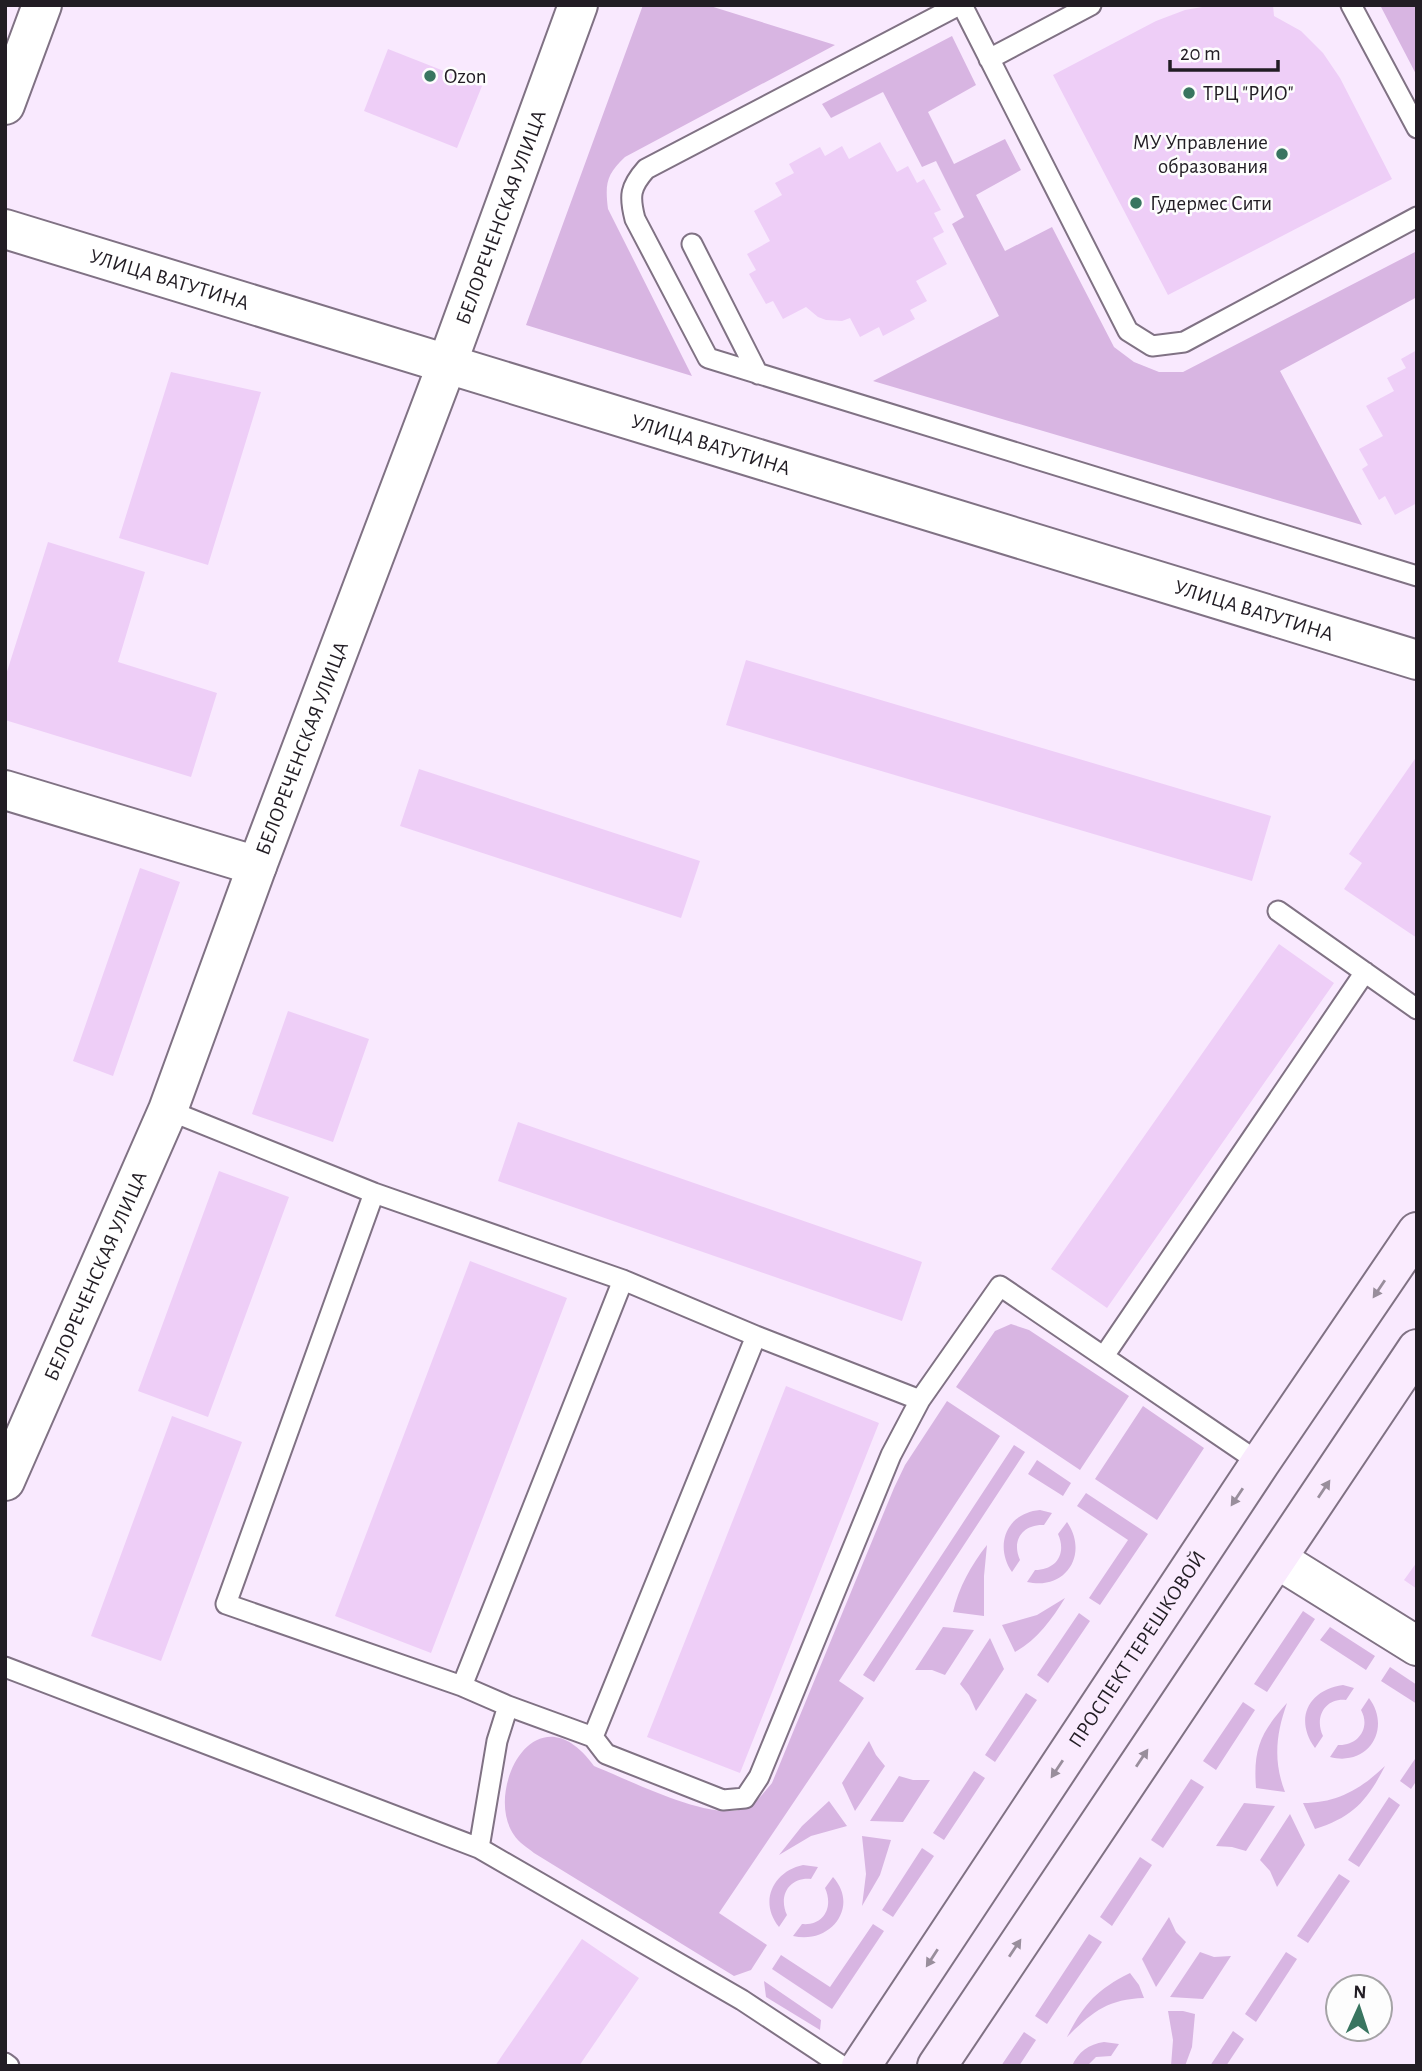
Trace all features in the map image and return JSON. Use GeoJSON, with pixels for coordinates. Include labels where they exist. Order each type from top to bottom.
{"type":"FeatureCollection","features":[{"type":"Feature","properties":{"kind":"main road","name":"ПРОСПЕКТ ТЕРЕШКОВОЙ"},"geometry":{"type":"LineString","coordinates":[[861,2066],[1260,1463],[1417,1232]]}},
{"type":"Feature","properties":{"kind":"main road"},"geometry":{"type":"LineString","coordinates":[[937,2066],[1417,1349]]}},
{"type":"Feature","properties":{"kind":"street"},"geometry":{"type":"LineString","coordinates":[[5,105],[42,5]]}},
{"type":"Feature","properties":{"kind":"street","name":"БЕЛОРЕЧЕНСКАЯ УЛИЦА"},"geometry":{"type":"LineString","coordinates":[[5,1481],[168,1110],[578,5]]}},
{"type":"Feature","properties":{"kind":"street","name":"УЛИЦА ВАТУТИНА"},"geometry":{"type":"LineString","coordinates":[[5,229],[1417,660]]}},
{"type":"Feature","properties":{"kind":"street"},"geometry":{"type":"LineString","coordinates":[[5,790],[257,866]]}},
{"type":"Feature","properties":{"kind":"street"},"geometry":{"type":"LineString","coordinates":[[1277,1559],[1417,1646]]}},
{"type":"Feature","properties":{"kind":"lane"},"geometry":{"type":"LineString","coordinates":[[1417,217],[1184,342],[1152,346],[1128,331],[960,5],[646,169],[634,183],[631,202],[635,219],[708,358],[1417,576]]}},
{"type":"Feature","properties":{"kind":"lane"},"geometry":{"type":"LineString","coordinates":[[989,59],[1091,5]]}},
{"type":"Feature","properties":{"kind":"lane"},"geometry":{"type":"LineString","coordinates":[[1351,5],[1417,128]]}},
{"type":"Feature","properties":{"kind":"lane"},"geometry":{"type":"LineString","coordinates":[[692,244],[758,373]]}},
{"type":"Feature","properties":{"kind":"lane"},"geometry":{"type":"LineString","coordinates":[[1278,911],[1417,1009]]}},
{"type":"Feature","properties":{"kind":"lane"},"geometry":{"type":"LineString","coordinates":[[1104,1356],[1365,972]]}},
{"type":"Feature","properties":{"kind":"lane"},"geometry":{"type":"LineString","coordinates":[[168,1110],[374,1193],[623,1280],[920,1400]]}},
{"type":"Feature","properties":{"kind":"lane"},"geometry":{"type":"LineString","coordinates":[[374,1193],[226,1604],[462,1686],[593,1737],[606,1754],[723,1800],[745,1798],[759,1777],[891,1455],[920,1400],[1000,1286],[1260,1463]]}},
{"type":"Feature","properties":{"kind":"lane"},"geometry":{"type":"LineString","coordinates":[[462,1686],[623,1280]]}},
{"type":"Feature","properties":{"kind":"lane"},"geometry":{"type":"LineString","coordinates":[[593,1737],[757,1336]]}},
{"type":"Feature","properties":{"kind":"lane"},"geometry":{"type":"LineString","coordinates":[[5,1667],[480,1848],[741,2000],[842,2066]]}},
{"type":"Feature","properties":{"kind":"lane"},"geometry":{"type":"LineString","coordinates":[[480,1848],[498,1741],[508,1706]]}},
{"type":"Feature","properties":{"kind":"shaded area"},"geometry":{"type":"Polygon","coordinates":[[[643,5],[707,5],[835,45],[625,157],[610,175],[607,186],[608,209],[692,376],[526,325],[643,5]]]}},
{"type":"Feature","properties":{"kind":"shaded area"},"geometry":{"type":"Polygon","coordinates":[[[1380,5],[1417,5],[1417,76],[1380,5]]]}},
{"type":"Feature","properties":{"kind":"shaded area"},"geometry":{"type":"Polygon","coordinates":[[[952,36],[976,85],[928,112],[954,164],[1005,139],[1021,170],[976,195],[1005,251],[1052,227],[1114,347],[1134,362],[1159,372],[1183,372],[1417,251],[1417,297],[1280,371],[1362,525],[873,381],[999,316],[952,224],[964,217],[936,161],[922,167],[883,92],[831,118],[822,104],[952,36]]]}},
{"type":"Feature","properties":{"kind":"shaded area"},"geometry":{"type":"Polygon","coordinates":[[[1011,1324],[1029,1330],[1129,1396],[1080,1470],[956,1387],[995,1331],[1011,1324]]]}},
{"type":"Feature","properties":{"kind":"shaded area"},"geometry":{"type":"Polygon","coordinates":[[[947,1401],[1000,1436],[839,1681],[864,1698],[719,1913],[767,1945],[751,1970],[734,1976],[534,1853],[518,1840],[506,1816],[505,1794],[510,1773],[521,1754],[535,1741],[553,1737],[573,1744],[594,1766],[687,1803],[724,1811],[739,1810],[761,1796],[772,1783],[894,1488],[905,1465],[947,1401]]]}},
{"type":"Feature","properties":{"kind":"shaded area"},"geometry":{"type":"Polygon","coordinates":[[[1143,1406],[1204,1448],[1157,1520],[1095,1479],[1143,1406]]]}},
{"type":"Feature","properties":{"kind":"shaded area"},"geometry":{"type":"Polygon","coordinates":[[[1014,1445],[1025,1452],[874,1682],[863,1675],[1014,1445]]]}},
{"type":"Feature","properties":{"kind":"shaded area"},"geometry":{"type":"Polygon","coordinates":[[[1037,1460],[1071,1483],[1063,1496],[1028,1474],[1037,1460]]]}},
{"type":"Feature","properties":{"kind":"shaded area"},"geometry":{"type":"Polygon","coordinates":[[[1086,1493],[1148,1534],[1100,1605],[1089,1598],[1128,1540],[1077,1506],[1086,1493]]]}},
{"type":"Feature","properties":{"kind":"shaded area"},"geometry":{"type":"Polygon","coordinates":[[[1040,1510],[1052,1513],[1044,1525],[1030,1527],[1021,1535],[1017,1546],[1020,1560],[1012,1572],[1004,1552],[1007,1532],[1019,1517],[1040,1510]]]}},
{"type":"Feature","properties":{"kind":"shaded area"},"geometry":{"type":"Polygon","coordinates":[[[1067,1522],[1076,1546],[1070,1567],[1053,1581],[1027,1582],[1035,1570],[1049,1567],[1058,1560],[1061,1548],[1058,1534],[1067,1522]]]}},
{"type":"Feature","properties":{"kind":"shaded area"},"geometry":{"type":"Polygon","coordinates":[[[987,1545],[984,1616],[953,1612],[966,1577],[987,1545]]]}},
{"type":"Feature","properties":{"kind":"shaded area"},"geometry":{"type":"Polygon","coordinates":[[[1065,1598],[1043,1628],[1015,1652],[1002,1625],[1037,1615],[1065,1598]]]}},
{"type":"Feature","properties":{"kind":"shaded area"},"geometry":{"type":"Polygon","coordinates":[[[1303,1611],[1315,1619],[1267,1692],[1254,1684],[1303,1611]]]}},
{"type":"Feature","properties":{"kind":"shaded area"},"geometry":{"type":"Polygon","coordinates":[[[1079,1613],[1090,1621],[1048,1683],[1037,1675],[1079,1613]]]}},
{"type":"Feature","properties":{"kind":"shaded area"},"geometry":{"type":"Polygon","coordinates":[[[943,1627],[974,1630],[945,1675],[932,1670],[915,1670],[943,1627]]]}},
{"type":"Feature","properties":{"kind":"shaded area"},"geometry":{"type":"Polygon","coordinates":[[[1330,1627],[1375,1656],[1366,1670],[1320,1640],[1330,1627]]]}},
{"type":"Feature","properties":{"kind":"shaded area"},"geometry":{"type":"Polygon","coordinates":[[[990,1638],[1004,1669],[976,1711],[969,1695],[960,1684],[990,1638]]]}},
{"type":"Feature","properties":{"kind":"shaded area"},"geometry":{"type":"Polygon","coordinates":[[[1390,1667],[1417,1685],[1417,1704],[1381,1681],[1390,1667]]]}},
{"type":"Feature","properties":{"kind":"shaded area"},"geometry":{"type":"Polygon","coordinates":[[[1343,1685],[1354,1688],[1346,1700],[1332,1702],[1323,1710],[1320,1722],[1323,1736],[1315,1748],[1306,1727],[1308,1708],[1313,1699],[1321,1693],[1343,1685]]]}},
{"type":"Feature","properties":{"kind":"shaded area"},"geometry":{"type":"Polygon","coordinates":[[[1026,1693],[1037,1700],[995,1762],[985,1755],[1026,1693]]]}},
{"type":"Feature","properties":{"kind":"shaded area"},"geometry":{"type":"Polygon","coordinates":[[[1369,1698],[1378,1722],[1372,1743],[1365,1751],[1355,1756],[1344,1759],[1330,1757],[1338,1745],[1345,1745],[1361,1735],[1364,1717],[1361,1710],[1369,1698]]]}},
{"type":"Feature","properties":{"kind":"shaded area"},"geometry":{"type":"Polygon","coordinates":[[[1243,1702],[1255,1710],[1216,1770],[1203,1761],[1243,1702]]]}},
{"type":"Feature","properties":{"kind":"shaded area"},"geometry":{"type":"Polygon","coordinates":[[[1287,1703],[1277,1748],[1285,1792],[1256,1788],[1256,1762],[1261,1741],[1287,1703]]]}},
{"type":"Feature","properties":{"kind":"shaded area"},"geometry":{"type":"Polygon","coordinates":[[[869,1741],[885,1766],[855,1811],[842,1783],[869,1741]]]}},
{"type":"Feature","properties":{"kind":"shaded area"},"geometry":{"type":"Polygon","coordinates":[[[1417,1756],[1417,1780],[1411,1789],[1400,1781],[1417,1756]]]}},
{"type":"Feature","properties":{"kind":"shaded area"},"geometry":{"type":"Polygon","coordinates":[[[1385,1766],[1358,1806],[1339,1819],[1315,1829],[1303,1803],[1327,1800],[1348,1793],[1385,1766]]]}},
{"type":"Feature","properties":{"kind":"shaded area"},"geometry":{"type":"Polygon","coordinates":[[[974,1771],[985,1778],[944,1840],[933,1833],[974,1771]]]}},
{"type":"Feature","properties":{"kind":"shaded area"},"geometry":{"type":"Polygon","coordinates":[[[899,1776],[913,1780],[930,1780],[903,1822],[870,1821],[899,1776]]]}},
{"type":"Feature","properties":{"kind":"shaded area"},"geometry":{"type":"Polygon","coordinates":[[[1191,1779],[1204,1787],[1163,1848],[1151,1840],[1191,1779]]]}},
{"type":"Feature","properties":{"kind":"shaded area"},"geometry":{"type":"Polygon","coordinates":[[[1389,1797],[1400,1805],[1359,1867],[1348,1860],[1389,1797]]]}},
{"type":"Feature","properties":{"kind":"shaded area"},"geometry":{"type":"Polygon","coordinates":[[[829,1801],[847,1826],[811,1836],[779,1855],[802,1826],[829,1801]]]}},
{"type":"Feature","properties":{"kind":"shaded area"},"geometry":{"type":"Polygon","coordinates":[[[1244,1803],[1275,1806],[1246,1851],[1216,1846],[1244,1803]]]}},
{"type":"Feature","properties":{"kind":"shaded area"},"geometry":{"type":"Polygon","coordinates":[[[1290,1814],[1305,1845],[1277,1887],[1270,1871],[1260,1860],[1290,1814]]]}},
{"type":"Feature","properties":{"kind":"shaded area"},"geometry":{"type":"Polygon","coordinates":[[[862,1836],[891,1840],[880,1875],[862,1906],[866,1874],[862,1836]]]}},
{"type":"Feature","properties":{"kind":"shaded area"},"geometry":{"type":"Polygon","coordinates":[[[922,1848],[934,1856],[893,1917],[882,1910],[922,1848]]]}},
{"type":"Feature","properties":{"kind":"shaded area"},"geometry":{"type":"Polygon","coordinates":[[[1140,1857],[1152,1865],[1112,1926],[1100,1917],[1140,1857]]]}},
{"type":"Feature","properties":{"kind":"shaded area"},"geometry":{"type":"Polygon","coordinates":[[[803,1865],[818,1867],[811,1879],[797,1881],[787,1889],[784,1901],[787,1915],[779,1927],[770,1907],[772,1888],[784,1874],[803,1865]]]}},
{"type":"Feature","properties":{"kind":"shaded area"},"geometry":{"type":"Polygon","coordinates":[[[1339,1874],[1350,1881],[1308,1943],[1297,1936],[1339,1874]]]}},
{"type":"Feature","properties":{"kind":"shaded area"},"geometry":{"type":"Polygon","coordinates":[[[833,1877],[841,1889],[843,1900],[837,1921],[819,1935],[793,1936],[802,1924],[816,1922],[825,1914],[828,1902],[825,1888],[833,1877]]]}},
{"type":"Feature","properties":{"kind":"shaded area"},"geometry":{"type":"Polygon","coordinates":[[[1169,1917],[1176,1932],[1186,1942],[1156,1987],[1142,1959],[1169,1917]]]}},
{"type":"Feature","properties":{"kind":"shaded area"},"geometry":{"type":"Polygon","coordinates":[[[873,1924],[884,1931],[832,2009],[772,1969],[781,1955],[830,1987],[873,1924]]]}},
{"type":"Feature","properties":{"kind":"shaded area"},"geometry":{"type":"Polygon","coordinates":[[[1089,1934],[1102,1942],[1047,2024],[1035,2016],[1089,1934]]]}},
{"type":"Feature","properties":{"kind":"shaded area"},"geometry":{"type":"Polygon","coordinates":[[[1200,1952],[1214,1957],[1231,1956],[1203,1999],[1170,1997],[1200,1952]]]}},
{"type":"Feature","properties":{"kind":"shaded area"},"geometry":{"type":"Polygon","coordinates":[[[1286,1952],[1297,1959],[1256,2022],[1245,2014],[1286,1952]]]}},
{"type":"Feature","properties":{"kind":"shaded area"},"geometry":{"type":"Polygon","coordinates":[[[1130,1973],[1144,1998],[1120,2001],[1101,2008],[1067,2037],[1092,1999],[1130,1973]]]}},
{"type":"Feature","properties":{"kind":"shaded area"},"geometry":{"type":"Polygon","coordinates":[[[764,1981],[821,2020],[820,2030],[766,1997],[764,1981]]]}},
{"type":"Feature","properties":{"kind":"shaded area"},"geometry":{"type":"Polygon","coordinates":[[[1168,2011],[1195,2014],[1192,2047],[1185,2066],[1171,2066],[1173,2040],[1168,2011]]]}},
{"type":"Feature","properties":{"kind":"shaded area"},"geometry":{"type":"Polygon","coordinates":[[[1233,2031],[1244,2039],[1226,2066],[1210,2066],[1233,2031]]]}},
{"type":"Feature","properties":{"kind":"shaded area"},"geometry":{"type":"Polygon","coordinates":[[[1024,2032],[1036,2040],[1019,2066],[1001,2066],[1024,2032]]]}},
{"type":"Feature","properties":{"kind":"shaded area"},"geometry":{"type":"Polygon","coordinates":[[[1104,2042],[1119,2044],[1111,2056],[1096,2057],[1087,2066],[1072,2066],[1085,2050],[1104,2042]]]}},
{"type":"Feature","properties":{"kind":"building"},"geometry":{"type":"Polygon","coordinates":[[[1214,5],[1273,5],[1274,16],[1301,31],[1323,53],[1340,78],[1392,179],[1168,295],[1053,75],[1156,21],[1185,10],[1214,5]]]}},
{"type":"Feature","properties":{"kind":"building"},"geometry":{"type":"Polygon","coordinates":[[[388,49],[482,86],[457,148],[364,111],[388,49]]]}},
{"type":"Feature","properties":{"kind":"building"},"geometry":{"type":"Polygon","coordinates":[[[880,142],[897,172],[908,166],[917,183],[924,179],[941,210],[934,213],[944,232],[933,238],[947,264],[916,281],[927,301],[910,310],[915,319],[883,336],[879,327],[860,337],[850,318],[842,321],[826,320],[806,307],[783,319],[773,301],[766,304],[749,274],[756,270],[747,254],[770,241],[754,211],[782,195],[775,183],[794,173],[789,164],[820,147],[825,156],[842,146],[849,159],[880,142]]]}},
{"type":"Feature","properties":{"kind":"building"},"geometry":{"type":"Polygon","coordinates":[[[1417,350],[1417,503],[1395,515],[1385,496],[1379,500],[1362,469],[1368,465],[1359,449],[1383,436],[1366,406],[1394,391],[1387,378],[1406,368],[1401,359],[1417,350]]]}},
{"type":"Feature","properties":{"kind":"building"},"geometry":{"type":"Polygon","coordinates":[[[171,372],[261,392],[208,565],[119,538],[171,372]]]}},
{"type":"Feature","properties":{"kind":"building"},"geometry":{"type":"Polygon","coordinates":[[[48,542],[145,572],[118,662],[217,693],[191,777],[5,720],[5,678],[48,542]]]}},
{"type":"Feature","properties":{"kind":"building"},"geometry":{"type":"Polygon","coordinates":[[[746,660],[1271,816],[1252,881],[726,725],[746,660]]]}},
{"type":"Feature","properties":{"kind":"building"},"geometry":{"type":"Polygon","coordinates":[[[1417,756],[1417,938],[1344,889],[1362,863],[1349,854],[1417,756]]]}},
{"type":"Feature","properties":{"kind":"building"},"geometry":{"type":"Polygon","coordinates":[[[419,769],[700,861],[681,918],[400,826],[419,769]]]}},
{"type":"Feature","properties":{"kind":"building"},"geometry":{"type":"Polygon","coordinates":[[[140,868],[180,882],[113,1076],[73,1061],[140,868]]]}},
{"type":"Feature","properties":{"kind":"building"},"geometry":{"type":"Polygon","coordinates":[[[1279,944],[1334,983],[1107,1308],[1051,1269],[1279,944]]]}},
{"type":"Feature","properties":{"kind":"building"},"geometry":{"type":"Polygon","coordinates":[[[288,1011],[369,1039],[333,1142],[252,1114],[288,1011]]]}},
{"type":"Feature","properties":{"kind":"building"},"geometry":{"type":"Polygon","coordinates":[[[518,1122],[922,1262],[902,1321],[498,1181],[518,1122]]]}},
{"type":"Feature","properties":{"kind":"building"},"geometry":{"type":"Polygon","coordinates":[[[219,1171],[289,1197],[208,1417],[138,1391],[219,1171]]]}},
{"type":"Feature","properties":{"kind":"building"},"geometry":{"type":"Polygon","coordinates":[[[470,1261],[567,1298],[431,1653],[335,1616],[470,1261]]]}},
{"type":"Feature","properties":{"kind":"building"},"geometry":{"type":"Polygon","coordinates":[[[786,1386],[879,1423],[740,1773],[647,1737],[786,1386]]]}},
{"type":"Feature","properties":{"kind":"building"},"geometry":{"type":"Polygon","coordinates":[[[172,1416],[242,1442],[161,1661],[91,1636],[172,1416]]]}},
{"type":"Feature","properties":{"kind":"building"},"geometry":{"type":"Polygon","coordinates":[[[1417,1562],[1417,1589],[1404,1580],[1417,1562]]]}},
{"type":"Feature","properties":{"kind":"building"},"geometry":{"type":"Polygon","coordinates":[[[582,1939],[639,1978],[579,2066],[495,2066],[582,1939]]]}},
{"type":"Feature","properties":{"kind":"place","name":"Ozon"},"geometry":{"type":"Point","coordinates":[430,76]}},
{"type":"Feature","properties":{"kind":"place","name":"ТРЦ \"РИО\""},"geometry":{"type":"Point","coordinates":[1189,93]}},
{"type":"Feature","properties":{"kind":"place","name":"МУ Управление образования"},"geometry":{"type":"Point","coordinates":[1282,154]}},
{"type":"Feature","properties":{"kind":"place","name":"Гудермес Сити"},"geometry":{"type":"Point","coordinates":[1136,203]}}]}
